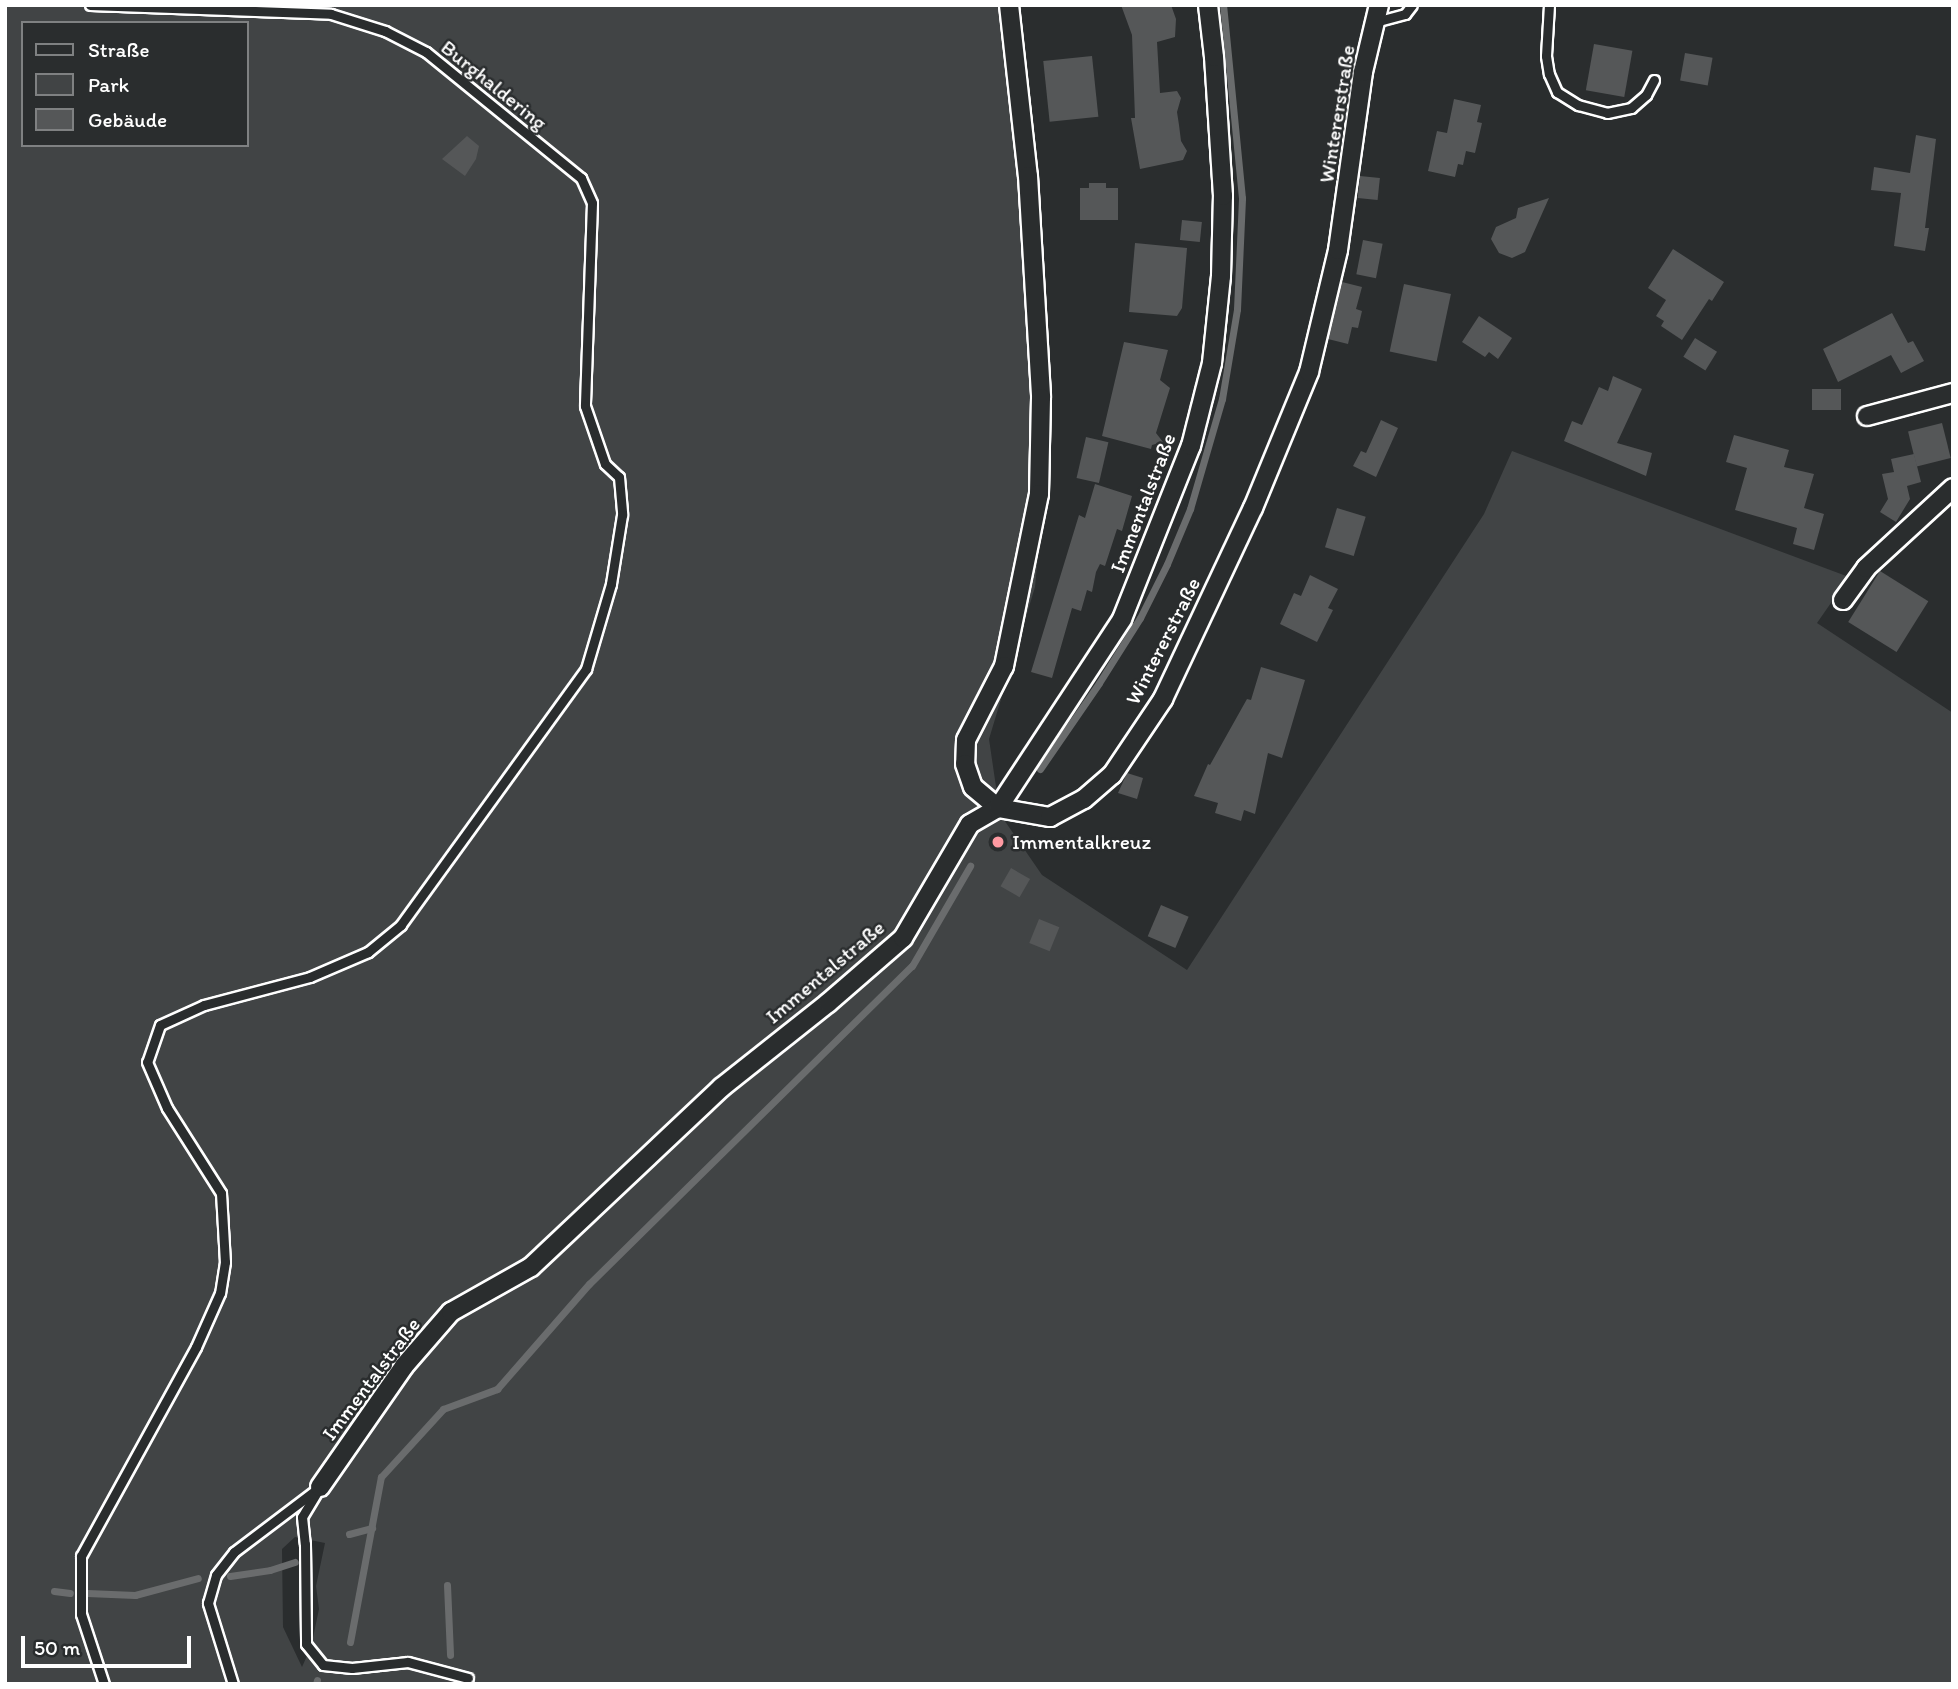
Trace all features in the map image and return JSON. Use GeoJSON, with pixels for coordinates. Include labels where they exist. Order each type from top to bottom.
{"type":"FeatureCollection","features":[{"type":"Feature","properties":{"kind":"street"},"geometry":{"type":"LineString","coordinates":[[998,808],[973,787],[965,764],[966,740],[1004,667],[1020,599],[1039,494],[1041,411],[1028,176],[1009,5]]}},
{"type":"Feature","properties":{"kind":"street","name":"Immentalstraße"},"geometry":{"type":"LineString","coordinates":[[320,1487],[404,1366],[451,1312],[531,1267],[722,1087],[828,1003],[903,938],[970,824],[998,808],[1122,619],[1191,446],[1213,363],[1221,276],[1223,196],[1208,5]]}},
{"type":"Feature","properties":{"kind":"street","name":"Wintererstraße"},"geometry":{"type":"LineString","coordinates":[[998,808],[1050,817],[1084,799],[1112,775],[1168,687],[1253,508],[1309,372],[1338,250],[1363,72],[1377,14]]}},
{"type":"Feature","properties":{"kind":"street"},"geometry":{"type":"LineString","coordinates":[[1867,416],[1953,393]]}},
{"type":"Feature","properties":{"kind":"street"},"geometry":{"type":"LineString","coordinates":[[1843,600],[1866,568],[1953,488]]}},
{"type":"Feature","properties":{"kind":"lane","name":"Burghaldering"},"geometry":{"type":"LineString","coordinates":[[90,5],[331,14],[385,31],[426,52],[580,177],[592,203],[585,406],[605,464],[619,477],[622,515],[611,584],[586,669],[401,925],[368,952],[310,977],[204,1005],[160,1025],[147,1062],[167,1108],[220,1192],[225,1262],[220,1293],[196,1347],[81,1556],[81,1614],[104,1684]]}},
{"type":"Feature","properties":{"kind":"lane"},"geometry":{"type":"LineString","coordinates":[[1377,14],[1405,14],[1412,5]]}},
{"type":"Feature","properties":{"kind":"lane"},"geometry":{"type":"LineString","coordinates":[[1549,5],[1546,56],[1549,74],[1557,92],[1578,105],[1607,113],[1631,108],[1646,95],[1654,80]]}},
{"type":"Feature","properties":{"kind":"lane"},"geometry":{"type":"LineString","coordinates":[[320,1487],[302,1517],[305,1544],[306,1644],[314,1655],[323,1665],[352,1668],[408,1662],[468,1678]]}},
{"type":"Feature","properties":{"kind":"lane","name":"Immentalstraße"},"geometry":{"type":"LineString","coordinates":[[233,1684],[208,1603],[216,1574],[243,1544],[320,1487]]}},
{"type":"Feature","properties":{"kind":"green space"},"geometry":{"type":"Polygon","coordinates":[[[5,5],[1011,5],[1052,396],[1035,587],[989,739],[1000,814],[1042,875],[1187,970],[1484,514],[1512,451],[1849,577],[1817,623],[1953,713],[1953,1684],[5,1684],[5,5]],[[295,1537],[282,1549],[283,1627],[302,1667],[311,1647],[319,1609],[316,1586],[325,1543],[295,1537]]]}},
{"type":"Feature","properties":{"kind":"building"},"geometry":{"type":"Polygon","coordinates":[[[1121,5],[1171,5],[1176,19],[1175,37],[1157,42],[1160,93],[1177,91],[1181,98],[1177,112],[1181,141],[1187,151],[1183,160],[1140,169],[1131,118],[1135,118],[1132,35],[1121,5]]]}},
{"type":"Feature","properties":{"kind":"building"},"geometry":{"type":"Polygon","coordinates":[[[1594,44],[1632,51],[1624,97],[1586,90],[1594,44]]]}},
{"type":"Feature","properties":{"kind":"building"},"geometry":{"type":"Polygon","coordinates":[[[1685,53],[1713,58],[1708,85],[1680,81],[1685,53]]]}},
{"type":"Feature","properties":{"kind":"building"},"geometry":{"type":"Polygon","coordinates":[[[1092,56],[1098,117],[1050,122],[1043,61],[1092,56]]]}},
{"type":"Feature","properties":{"kind":"building"},"geometry":{"type":"Polygon","coordinates":[[[1454,99],[1481,105],[1477,122],[1482,123],[1475,153],[1466,151],[1463,165],[1458,164],[1455,177],[1428,171],[1437,131],[1447,133],[1454,99]]]}},
{"type":"Feature","properties":{"kind":"building"},"geometry":{"type":"Polygon","coordinates":[[[1916,135],[1936,139],[1925,228],[1929,228],[1925,251],[1894,246],[1901,193],[1871,190],[1874,167],[1910,173],[1916,135]]]}},
{"type":"Feature","properties":{"kind":"building"},"geometry":{"type":"Polygon","coordinates":[[[467,136],[479,146],[476,159],[465,176],[442,159],[467,136]]]}},
{"type":"Feature","properties":{"kind":"building"},"geometry":{"type":"Polygon","coordinates":[[[1360,176],[1380,178],[1378,200],[1358,198],[1360,176]]]}},
{"type":"Feature","properties":{"kind":"building"},"geometry":{"type":"Polygon","coordinates":[[[1089,183],[1106,183],[1106,188],[1118,188],[1118,220],[1080,220],[1080,188],[1089,188],[1089,183]]]}},
{"type":"Feature","properties":{"kind":"building"},"geometry":{"type":"Polygon","coordinates":[[[1549,198],[1525,252],[1512,258],[1499,253],[1491,239],[1496,227],[1516,218],[1518,208],[1549,198]]]}},
{"type":"Feature","properties":{"kind":"building"},"geometry":{"type":"Polygon","coordinates":[[[1182,220],[1202,222],[1200,242],[1180,240],[1182,220]]]}},
{"type":"Feature","properties":{"kind":"building"},"geometry":{"type":"Polygon","coordinates":[[[1363,240],[1383,244],[1376,278],[1356,274],[1363,240]]]}},
{"type":"Feature","properties":{"kind":"building"},"geometry":{"type":"Polygon","coordinates":[[[1135,243],[1187,248],[1182,308],[1177,316],[1129,312],[1135,243]]]}},
{"type":"Feature","properties":{"kind":"building"},"geometry":{"type":"Polygon","coordinates":[[[1673,249],[1724,282],[1712,301],[1709,299],[1682,340],[1661,326],[1664,321],[1656,316],[1666,300],[1648,288],[1673,249]]]}},
{"type":"Feature","properties":{"kind":"building"},"geometry":{"type":"Polygon","coordinates":[[[1342,282],[1362,287],[1356,309],[1362,311],[1358,328],[1352,327],[1348,344],[1328,339],[1342,282]]]}},
{"type":"Feature","properties":{"kind":"building"},"geometry":{"type":"Polygon","coordinates":[[[1404,284],[1451,294],[1437,361],[1390,351],[1404,284]]]}},
{"type":"Feature","properties":{"kind":"building"},"geometry":{"type":"Polygon","coordinates":[[[1892,313],[1908,343],[1913,341],[1924,361],[1901,373],[1891,355],[1838,382],[1823,349],[1892,313]]]}},
{"type":"Feature","properties":{"kind":"building"},"geometry":{"type":"Polygon","coordinates":[[[1479,316],[1512,338],[1498,359],[1489,352],[1485,357],[1462,342],[1479,316]]]}},
{"type":"Feature","properties":{"kind":"building"},"geometry":{"type":"Polygon","coordinates":[[[1695,338],[1717,352],[1705,370],[1683,357],[1695,338]]]}},
{"type":"Feature","properties":{"kind":"building"},"geometry":{"type":"Polygon","coordinates":[[[1124,342],[1168,350],[1160,380],[1170,388],[1156,433],[1163,442],[1152,445],[1151,449],[1102,436],[1124,342]]]}},
{"type":"Feature","properties":{"kind":"building"},"geometry":{"type":"Polygon","coordinates":[[[1613,376],[1642,389],[1617,443],[1652,453],[1646,476],[1564,441],[1572,421],[1582,425],[1599,387],[1608,391],[1613,376]]]}},
{"type":"Feature","properties":{"kind":"building"},"geometry":{"type":"Polygon","coordinates":[[[1812,389],[1841,389],[1841,410],[1812,410],[1812,389]]]}},
{"type":"Feature","properties":{"kind":"building"},"geometry":{"type":"Polygon","coordinates":[[[1381,420],[1398,428],[1376,477],[1353,466],[1361,451],[1366,453],[1381,420]]]}},
{"type":"Feature","properties":{"kind":"building"},"geometry":{"type":"Polygon","coordinates":[[[1942,423],[1951,458],[1917,466],[1908,431],[1942,423]]]}},
{"type":"Feature","properties":{"kind":"building"},"geometry":{"type":"Polygon","coordinates":[[[1734,435],[1789,450],[1784,467],[1814,474],[1804,508],[1824,514],[1814,550],[1793,544],[1797,528],[1735,510],[1747,468],[1726,462],[1734,435]]]}},
{"type":"Feature","properties":{"kind":"building"},"geometry":{"type":"Polygon","coordinates":[[[1086,437],[1108,442],[1099,483],[1077,478],[1086,437]]]}},
{"type":"Feature","properties":{"kind":"building"},"geometry":{"type":"Polygon","coordinates":[[[1914,454],[1921,482],[1907,486],[1910,499],[1896,522],[1880,512],[1888,499],[1882,474],[1894,472],[1891,459],[1914,454]]]}},
{"type":"Feature","properties":{"kind":"building"},"geometry":{"type":"Polygon","coordinates":[[[1095,484],[1132,496],[1122,531],[1117,529],[1105,566],[1100,564],[1096,572],[1092,592],[1087,590],[1081,611],[1072,608],[1052,678],[1031,672],[1079,515],[1085,518],[1095,484]]]}},
{"type":"Feature","properties":{"kind":"building"},"geometry":{"type":"Polygon","coordinates":[[[1337,508],[1366,517],[1354,556],[1325,547],[1337,508]]]}},
{"type":"Feature","properties":{"kind":"building"},"geometry":{"type":"Polygon","coordinates":[[[1880,571],[1928,601],[1897,652],[1848,622],[1880,571]]]}},
{"type":"Feature","properties":{"kind":"building"},"geometry":{"type":"Polygon","coordinates":[[[1310,575],[1338,589],[1328,608],[1333,610],[1317,642],[1280,624],[1294,593],[1301,596],[1310,575]]]}},
{"type":"Feature","properties":{"kind":"building"},"geometry":{"type":"Polygon","coordinates":[[[1261,667],[1305,680],[1282,758],[1268,753],[1255,814],[1244,810],[1241,821],[1215,813],[1218,803],[1194,796],[1208,764],[1210,765],[1247,699],[1251,700],[1261,667]]]}},
{"type":"Feature","properties":{"kind":"building"},"geometry":{"type":"Polygon","coordinates":[[[1127,773],[1143,778],[1137,799],[1118,793],[1127,773]]]}},
{"type":"Feature","properties":{"kind":"building"},"geometry":{"type":"Polygon","coordinates":[[[1011,868],[1030,879],[1020,897],[1000,886],[1011,868]]]}},
{"type":"Feature","properties":{"kind":"building"},"geometry":{"type":"Polygon","coordinates":[[[1161,905],[1189,917],[1175,948],[1148,936],[1161,905]]]}},
{"type":"Feature","properties":{"kind":"building"},"geometry":{"type":"Polygon","coordinates":[[[1039,919],[1059,927],[1050,951],[1029,943],[1039,919]]]}},
{"type":"Feature","properties":{"kind":"waterway"},"geometry":{"type":"LineString","coordinates":[[1040,769],[1140,618],[1167,564],[1190,509],[1222,399],[1237,309],[1242,198],[1223,5]]}},
{"type":"Feature","properties":{"kind":"waterway"},"geometry":{"type":"LineString","coordinates":[[350,1642],[381,1477],[443,1409],[497,1389],[589,1284],[912,966],[970,866]]}},
{"type":"Feature","properties":{"kind":"waterway"},"geometry":{"type":"LineString","coordinates":[[349,1534],[372,1528]]}},
{"type":"Feature","properties":{"kind":"waterway"},"geometry":{"type":"LineString","coordinates":[[230,1576],[270,1570],[295,1562]]}},
{"type":"Feature","properties":{"kind":"waterway"},"geometry":{"type":"LineString","coordinates":[[87,1593],[135,1595],[198,1578]]}},
{"type":"Feature","properties":{"kind":"waterway"},"geometry":{"type":"LineString","coordinates":[[447,1585],[450,1655]]}},
{"type":"Feature","properties":{"kind":"waterway"},"geometry":{"type":"LineString","coordinates":[[54,1591],[70,1593]]}},
{"type":"Feature","properties":{"kind":"waterway"},"geometry":{"type":"LineString","coordinates":[[316,1684],[317,1680]]}},
{"type":"Feature","properties":{"kind":"place","name":"Immentalkreuz"},"geometry":{"type":"Point","coordinates":[998,842]}}]}
